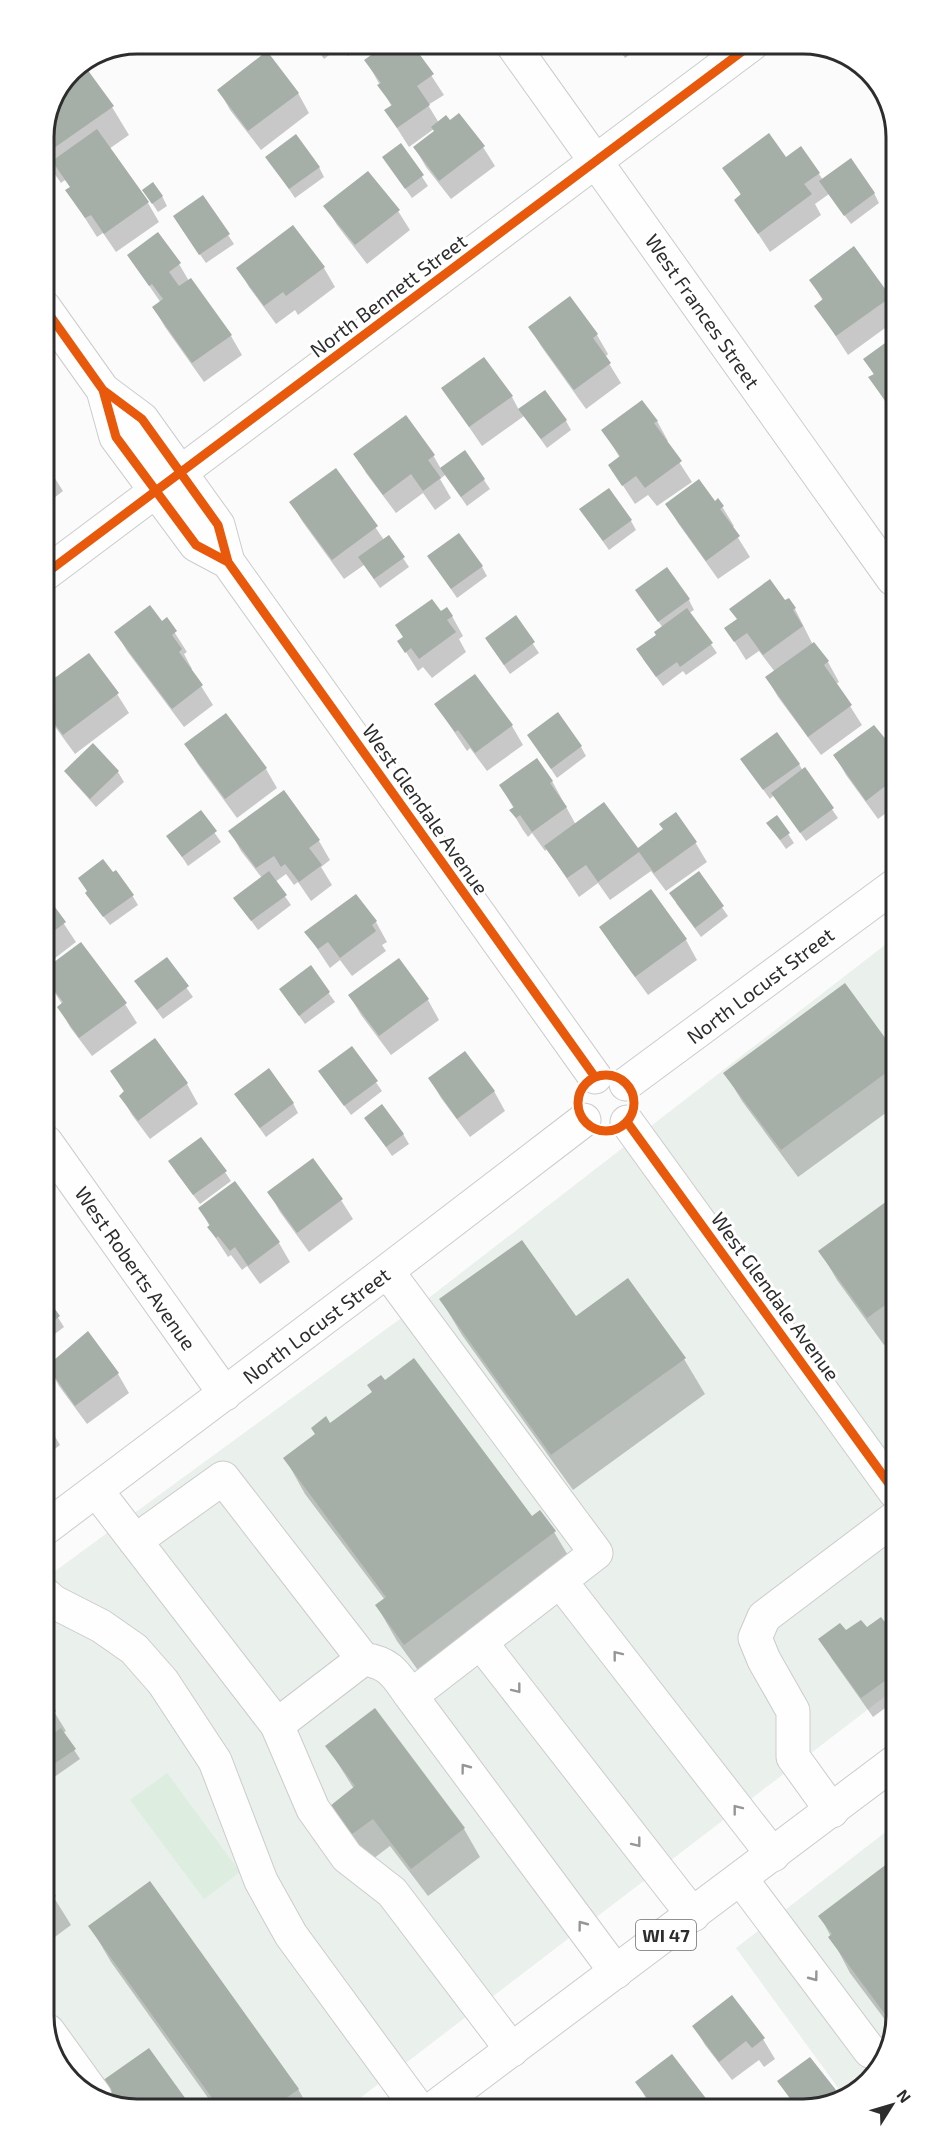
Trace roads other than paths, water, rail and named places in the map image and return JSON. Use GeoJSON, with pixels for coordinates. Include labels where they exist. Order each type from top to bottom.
{"type":"FeatureCollection","features":[{"type":"Feature","properties":{"kind":"street","name":"West Frances Street"},"geometry":{"type":"LineString","coordinates":[[519,54],[886,569]]}},
{"type":"Feature","properties":{"kind":"street","name":"North Bennett Street"},"geometry":{"type":"LineString","coordinates":[[54,567],[739,54]]}},
{"type":"Feature","properties":{"kind":"street","name":"West Glendale Avenue"},"geometry":{"type":"LineString","coordinates":[[54,321],[103,390],[114,433],[169,482],[196,545],[228,562],[611,1081]]}},
{"type":"Feature","properties":{"kind":"street","name":"North Locust Street"},"geometry":{"type":"LineString","coordinates":[[611,1081],[886,892]]}},
{"type":"Feature","properties":{"kind":"street"},"geometry":{"type":"LineString","coordinates":[[611,1081],[633,1099],[631,1115],[627,1122],[620,1128],[605,1131],[589,1125],[584,1120],[578,1104],[579,1096],[588,1082],[611,1081]]}},
{"type":"Feature","properties":{"kind":"street","name":"North Locust Street"},"geometry":{"type":"LineString","coordinates":[[54,1522],[584,1120]]}},
{"type":"Feature","properties":{"kind":"street","name":"West Glendale Avenue"},"geometry":{"type":"LineString","coordinates":[[627,1122],[886,1480]]}},
{"type":"Feature","properties":{"kind":"street","name":"West Roberts Avenue"},"geometry":{"type":"LineString","coordinates":[[54,1153],[225,1394]]}},
{"type":"Feature","properties":{"kind":"street"},"geometry":{"type":"LineString","coordinates":[[387,1271],[596,1553],[411,1696]]}},
{"type":"Feature","properties":{"kind":"street"},"geometry":{"type":"LineString","coordinates":[[135,1541],[223,1478],[363,1659]]}},
{"type":"Feature","properties":{"kind":"street"},"geometry":{"type":"LineString","coordinates":[[96,1490],[277,1725],[313,1809],[347,1857],[392,1892],[512,2050]]}},
{"type":"Feature","properties":{"kind":"street"},"geometry":{"type":"LineString","coordinates":[[832,1811],[793,1757],[793,1711],[764,1660],[755,1638],[764,1617],[886,1525]]}},
{"type":"Feature","properties":{"kind":"street"},"geometry":{"type":"LineString","coordinates":[[560,1581],[773,1855]]}},
{"type":"Feature","properties":{"kind":"street"},"geometry":{"type":"LineString","coordinates":[[54,1602],[101,1626],[134,1649],[163,1682],[215,1761],[261,1881],[291,1935],[411,2099]]}},
{"type":"Feature","properties":{"kind":"street"},"geometry":{"type":"LineString","coordinates":[[481,1643],[693,1915]]}},
{"type":"Feature","properties":{"kind":"street"},"geometry":{"type":"LineString","coordinates":[[277,1725],[363,1659],[379,1661],[393,1672],[616,1972]]}},
{"type":"Feature","properties":{"kind":"street","name":"WI 47"},"geometry":{"type":"LineString","coordinates":[[446,2099],[886,1769]]}},
{"type":"Feature","properties":{"kind":"street"},"geometry":{"type":"LineString","coordinates":[[741,1879],[876,2054]]}},
{"type":"Feature","properties":{"kind":"street"},"geometry":{"type":"LineString","coordinates":[[61,2049],[81,2076]]}}]}
